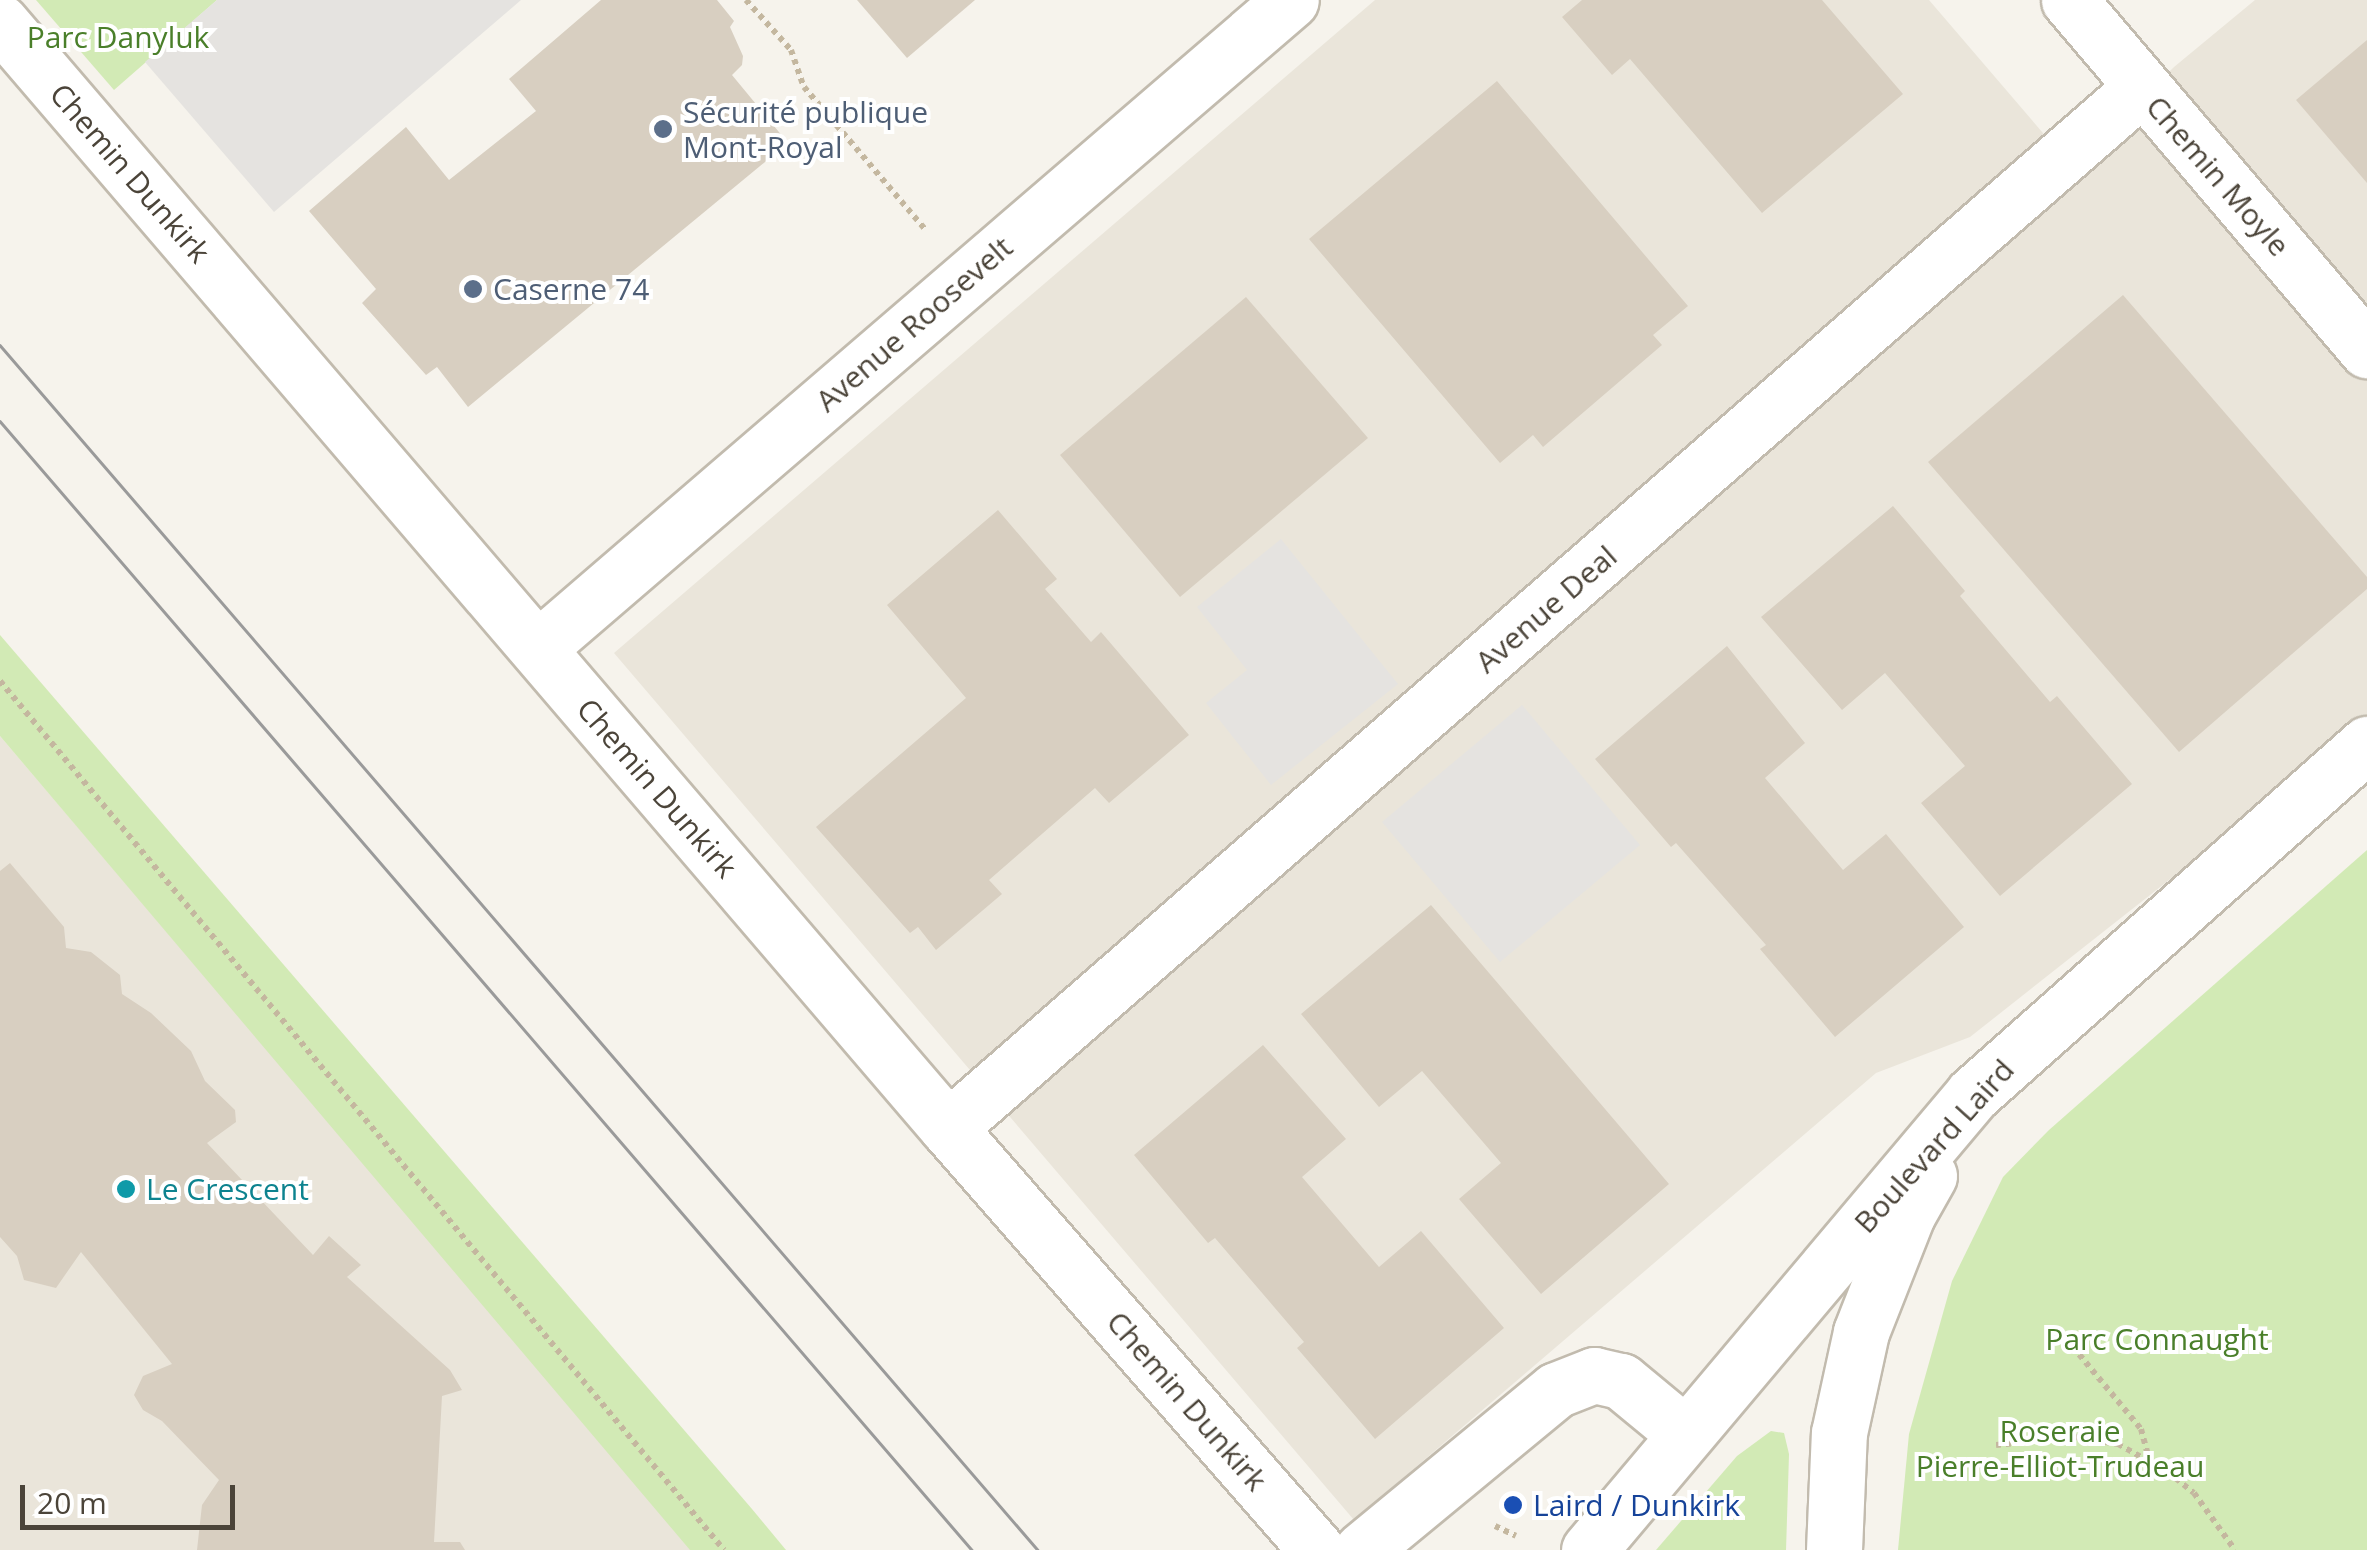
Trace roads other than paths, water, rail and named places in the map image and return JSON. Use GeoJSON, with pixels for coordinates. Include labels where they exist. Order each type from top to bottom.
{"type":"FeatureCollection","features":[{"type":"Feature","properties":{"kind":"street","name":"Avenue Roosevelt"},"geometry":{"type":"LineString","coordinates":[[538,648],[1291,0]]}},
{"type":"Feature","properties":{"kind":"street","name":"Chemin Moyle"},"geometry":{"type":"LineString","coordinates":[[2069,0],[2367,350]]}},
{"type":"Feature","properties":{"kind":"street","name":"Chemin Dunkirk"},"geometry":{"type":"LineString","coordinates":[[0,22],[948,1128],[1318,1550]]}},
{"type":"Feature","properties":{"kind":"street","name":"Avenue Deal"},"geometry":{"type":"LineString","coordinates":[[948,1128],[2142,88]]}},
{"type":"Feature","properties":{"kind":"street","name":"Boulevard Laird"},"geometry":{"type":"LineString","coordinates":[[1589,1550],[1973,1094],[2367,744]]}},
{"type":"Feature","properties":{"kind":"street"},"geometry":{"type":"LineString","coordinates":[[1834,1550],[1839,1433],[1861,1332],[1907,1216],[1973,1094]]}},
{"type":"Feature","properties":{"kind":"street"},"geometry":{"type":"LineString","coordinates":[[1362,1550],[1556,1390],[1594,1375],[1621,1381],[1685,1434]]}},
{"type":"Feature","properties":{"kind":"tram line"},"geometry":{"type":"LineString","coordinates":[[0,345],[1038,1550]]}},
{"type":"Feature","properties":{"kind":"tram line"},"geometry":{"type":"LineString","coordinates":[[0,421],[972,1550]]}},
{"type":"Feature","properties":{"kind":"place","name":"Sécurité publique Mont-Royal"},"geometry":{"type":"Point","coordinates":[663,129]}},
{"type":"Feature","properties":{"kind":"place","name":"Caserne 74"},"geometry":{"type":"Point","coordinates":[473,289]}},
{"type":"Feature","properties":{"kind":"place","name":"Le Crescent"},"geometry":{"type":"Point","coordinates":[126,1189]}},
{"type":"Feature","properties":{"kind":"place","name":"Laird / Dunkirk"},"geometry":{"type":"Point","coordinates":[1513,1505]}},
{"type":"Feature","properties":{"kind":"park label","name":"Parc Danyluk"},"geometry":{"type":"Point","coordinates":[118,37]}},
{"type":"Feature","properties":{"kind":"park label","name":"Parc Connaught"},"geometry":{"type":"Point","coordinates":[2157,1339]}},
{"type":"Feature","properties":{"kind":"park label","name":"Roseraie Pierre-Elliot-Trudeau"},"geometry":{"type":"Point","coordinates":[2060,1448]}}]}
